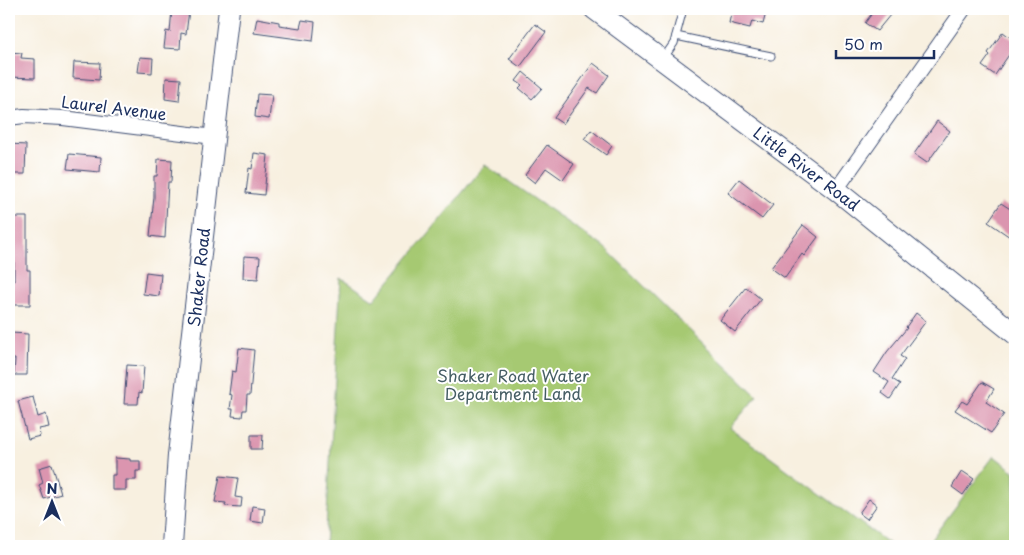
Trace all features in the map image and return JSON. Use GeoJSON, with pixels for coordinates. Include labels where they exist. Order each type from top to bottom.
{"type":"FeatureCollection","features":[{"type":"Feature","properties":{"kind":"street","name":"Shaker Road"},"geometry":{"type":"LineString","coordinates":[[172,546],[178,455],[229,9]]}},
{"type":"Feature","properties":{"kind":"street","name":"Little River Road"},"geometry":{"type":"LineString","coordinates":[[594,9],[836,190],[1015,334]]}},
{"type":"Feature","properties":{"kind":"street"},"geometry":{"type":"LineString","coordinates":[[836,190],[964,9]]}},
{"type":"Feature","properties":{"kind":"street","name":"Laurel Avenue"},"geometry":{"type":"LineString","coordinates":[[9,118],[24,116],[63,118],[214,137]]}},
{"type":"Feature","properties":{"kind":"lane"},"geometry":{"type":"LineString","coordinates":[[663,60],[676,36],[683,9]]}},
{"type":"Feature","properties":{"kind":"lane"},"geometry":{"type":"LineString","coordinates":[[676,36],[771,56]]}},
{"type":"Feature","properties":{"kind":"green space","name":"Shaker Road Water Department Land"},"geometry":{"type":"Polygon","coordinates":[[[485,165],[604,247],[757,396],[730,428],[892,546],[325,546],[341,278],[374,300],[485,165]]]}},
{"type":"Feature","properties":{"kind":"green space"},"geometry":{"type":"Polygon","coordinates":[[[994,456],[1015,472],[1015,546],[926,546],[994,456]]]}},
{"type":"Feature","properties":{"kind":"building"},"geometry":{"type":"Polygon","coordinates":[[[172,9],[189,10],[186,34],[181,33],[180,49],[164,48],[166,31],[170,32],[172,9]]]}},
{"type":"Feature","properties":{"kind":"building"},"geometry":{"type":"Polygon","coordinates":[[[732,9],[767,9],[763,24],[752,21],[750,28],[729,23],[732,9]]]}},
{"type":"Feature","properties":{"kind":"building"},"geometry":{"type":"Polygon","coordinates":[[[868,9],[895,9],[877,31],[865,23],[873,12],[868,9]]]}},
{"type":"Feature","properties":{"kind":"building"},"geometry":{"type":"Polygon","coordinates":[[[257,18],[279,22],[279,25],[300,28],[302,20],[315,22],[313,41],[254,33],[257,18]]]}},
{"type":"Feature","properties":{"kind":"building"},"geometry":{"type":"Polygon","coordinates":[[[535,24],[546,32],[520,67],[509,59],[535,24]]]}},
{"type":"Feature","properties":{"kind":"building"},"geometry":{"type":"Polygon","coordinates":[[[1003,32],[1015,41],[1015,46],[995,75],[982,66],[990,55],[988,53],[1003,32]]]}},
{"type":"Feature","properties":{"kind":"building"},"geometry":{"type":"Polygon","coordinates":[[[9,52],[22,53],[21,58],[35,59],[35,78],[9,77],[9,52]]]}},
{"type":"Feature","properties":{"kind":"building"},"geometry":{"type":"Polygon","coordinates":[[[140,57],[153,58],[152,73],[138,72],[140,57]]]}},
{"type":"Feature","properties":{"kind":"building"},"geometry":{"type":"Polygon","coordinates":[[[74,62],[100,63],[99,80],[73,78],[74,62]]]}},
{"type":"Feature","properties":{"kind":"building"},"geometry":{"type":"Polygon","coordinates":[[[593,63],[609,75],[597,93],[589,88],[563,124],[554,118],[593,63]]]}},
{"type":"Feature","properties":{"kind":"building"},"geometry":{"type":"Polygon","coordinates":[[[523,72],[542,88],[532,99],[519,88],[522,85],[516,81],[523,72]]]}},
{"type":"Feature","properties":{"kind":"building"},"geometry":{"type":"Polygon","coordinates":[[[166,78],[181,79],[179,101],[165,99],[166,78]]]}},
{"type":"Feature","properties":{"kind":"building"},"geometry":{"type":"Polygon","coordinates":[[[257,94],[272,95],[269,119],[255,117],[257,94]]]}},
{"type":"Feature","properties":{"kind":"building"},"geometry":{"type":"Polygon","coordinates":[[[937,121],[950,131],[927,163],[914,154],[937,121]]]}},
{"type":"Feature","properties":{"kind":"building"},"geometry":{"type":"Polygon","coordinates":[[[591,130],[612,146],[606,155],[584,139],[591,130]]]}},
{"type":"Feature","properties":{"kind":"building"},"geometry":{"type":"Polygon","coordinates":[[[9,144],[26,145],[25,174],[9,174],[9,144]]]}},
{"type":"Feature","properties":{"kind":"building"},"geometry":{"type":"Polygon","coordinates":[[[547,145],[574,164],[563,180],[546,168],[535,183],[525,175],[547,145]]]}},
{"type":"Feature","properties":{"kind":"building"},"geometry":{"type":"Polygon","coordinates":[[[254,153],[268,155],[264,195],[246,193],[249,168],[252,169],[254,153]]]}},
{"type":"Feature","properties":{"kind":"building"},"geometry":{"type":"Polygon","coordinates":[[[69,154],[101,157],[100,172],[67,169],[69,154]]]}},
{"type":"Feature","properties":{"kind":"building"},"geometry":{"type":"Polygon","coordinates":[[[158,159],[172,160],[171,182],[168,182],[165,238],[150,236],[154,176],[157,176],[158,159]]]}},
{"type":"Feature","properties":{"kind":"building"},"geometry":{"type":"Polygon","coordinates":[[[739,179],[773,205],[762,219],[728,193],[739,179]]]}},
{"type":"Feature","properties":{"kind":"building"},"geometry":{"type":"Polygon","coordinates":[[[1001,203],[1015,212],[1015,230],[1010,237],[988,222],[1001,203]]]}},
{"type":"Feature","properties":{"kind":"building"},"geometry":{"type":"Polygon","coordinates":[[[11,217],[27,217],[27,270],[30,270],[30,305],[13,305],[14,294],[10,294],[10,281],[14,281],[14,254],[11,254],[11,217]]]}},
{"type":"Feature","properties":{"kind":"building"},"geometry":{"type":"Polygon","coordinates":[[[803,225],[818,237],[804,256],[802,254],[785,278],[771,268],[803,225]]]}},
{"type":"Feature","properties":{"kind":"building"},"geometry":{"type":"Polygon","coordinates":[[[244,256],[260,257],[258,279],[243,278],[244,256]]]}},
{"type":"Feature","properties":{"kind":"building"},"geometry":{"type":"Polygon","coordinates":[[[146,272],[161,274],[159,296],[143,294],[146,272]]]}},
{"type":"Feature","properties":{"kind":"building"},"geometry":{"type":"Polygon","coordinates":[[[746,287],[761,299],[735,332],[720,320],[746,287]]]}},
{"type":"Feature","properties":{"kind":"building"},"geometry":{"type":"Polygon","coordinates":[[[916,313],[926,321],[900,356],[905,359],[892,379],[900,384],[890,399],[882,393],[889,382],[874,372],[916,313]]]}},
{"type":"Feature","properties":{"kind":"building"},"geometry":{"type":"Polygon","coordinates":[[[11,333],[28,334],[27,375],[14,375],[15,359],[10,359],[11,333]]]}},
{"type":"Feature","properties":{"kind":"building"},"geometry":{"type":"Polygon","coordinates":[[[239,348],[254,350],[250,395],[247,395],[246,410],[243,410],[242,417],[232,416],[233,409],[230,409],[232,395],[229,394],[232,371],[236,372],[239,348]]]}},
{"type":"Feature","properties":{"kind":"building"},"geometry":{"type":"Polygon","coordinates":[[[127,365],[144,366],[142,393],[139,392],[138,404],[124,404],[127,365]]]}},
{"type":"Feature","properties":{"kind":"building"},"geometry":{"type":"Polygon","coordinates":[[[982,382],[994,389],[986,402],[1004,414],[991,433],[955,410],[962,401],[967,404],[982,382]]]}},
{"type":"Feature","properties":{"kind":"building"},"geometry":{"type":"Polygon","coordinates":[[[33,397],[38,417],[46,414],[49,427],[39,429],[40,436],[28,439],[18,401],[33,397]]]}},
{"type":"Feature","properties":{"kind":"building"},"geometry":{"type":"Polygon","coordinates":[[[251,435],[263,435],[262,449],[251,449],[251,435]]]}},
{"type":"Feature","properties":{"kind":"building"},"geometry":{"type":"Polygon","coordinates":[[[115,458],[140,461],[140,471],[136,471],[136,480],[126,480],[126,490],[112,490],[112,475],[115,475],[115,458]]]}},
{"type":"Feature","properties":{"kind":"building"},"geometry":{"type":"Polygon","coordinates":[[[52,464],[61,494],[44,499],[39,485],[43,483],[39,468],[52,464]]]}},
{"type":"Feature","properties":{"kind":"building"},"geometry":{"type":"Polygon","coordinates":[[[962,471],[974,479],[963,495],[952,487],[962,471]]]}},
{"type":"Feature","properties":{"kind":"building"},"geometry":{"type":"Polygon","coordinates":[[[220,476],[238,478],[235,497],[242,498],[241,507],[225,506],[226,503],[215,502],[220,476]]]}},
{"type":"Feature","properties":{"kind":"building"},"geometry":{"type":"Polygon","coordinates":[[[869,499],[877,505],[867,519],[859,513],[869,499]]]}},
{"type":"Feature","properties":{"kind":"building"},"geometry":{"type":"Polygon","coordinates":[[[252,506],[265,508],[263,523],[250,521],[252,506]]]}}]}
